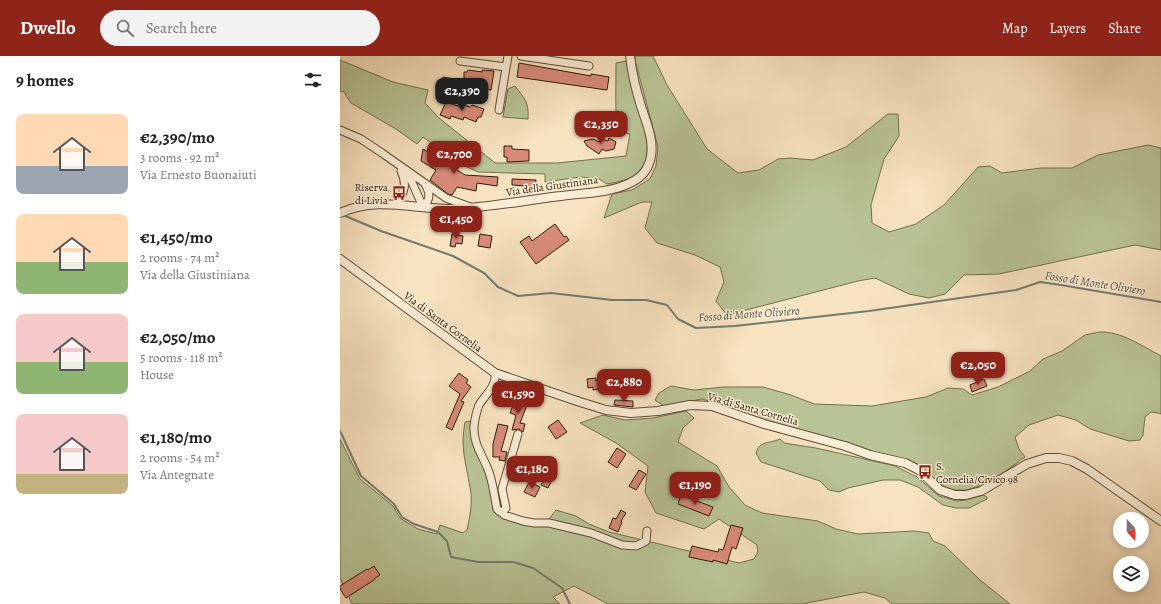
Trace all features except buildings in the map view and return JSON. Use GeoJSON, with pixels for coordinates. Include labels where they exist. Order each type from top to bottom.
{"type":"FeatureCollection","features":[{"type":"Feature","properties":{"kind":"street"},"geometry":{"type":"LineString","coordinates":[[500,110],[508,56]]}},
{"type":"Feature","properties":{"kind":"street"},"geometry":{"type":"LineString","coordinates":[[521,56],[589,66]]}},
{"type":"Feature","properties":{"kind":"street","name":"Via della Giustiniana"},"geometry":{"type":"LineString","coordinates":[[342,212],[369,204],[396,204],[452,209],[472,208],[614,188],[631,183],[643,174],[650,160],[652,142],[635,84],[630,56]]}},
{"type":"Feature","properties":{"kind":"street"},"geometry":{"type":"LineString","coordinates":[[460,60],[506,67]]}},
{"type":"Feature","properties":{"kind":"street"},"geometry":{"type":"LineString","coordinates":[[340,130],[361,140],[382,153],[446,198],[472,208]]}},
{"type":"Feature","properties":{"kind":"street"},"geometry":{"type":"LineString","coordinates":[[396,204],[405,189],[404,179],[398,165]]}},
{"type":"Feature","properties":{"kind":"street"},"geometry":{"type":"LineString","coordinates":[[398,165],[411,180],[424,207]]}},
{"type":"Feature","properties":{"kind":"street"},"geometry":{"type":"LineString","coordinates":[[423,181],[430,195],[424,207]]}},
{"type":"Feature","properties":{"kind":"street","name":"Via di Santa Cornelia"},"geometry":{"type":"LineString","coordinates":[[340,259],[495,373],[584,403],[620,412],[643,413],[696,405],[712,406],[771,426],[845,446],[870,455],[905,463],[919,470],[940,490],[955,495],[966,495],[981,492],[1019,468],[1033,462],[1050,458],[1066,459],[1087,470],[1161,521]]}},
{"type":"Feature","properties":{"kind":"street"},"geometry":{"type":"LineString","coordinates":[[495,373],[495,382],[477,411],[474,430],[478,450],[491,478],[497,508],[499,511],[503,511],[504,514],[513,519],[534,523],[549,523],[572,528],[591,533],[622,545],[636,546],[646,542],[647,531]]}},
{"type":"Feature","properties":{"kind":"street"},"geometry":{"type":"LineString","coordinates":[[503,511],[506,507],[502,489],[518,434]]}},
{"type":"Feature","properties":{"kind":"green space"},"geometry":{"type":"Polygon","coordinates":[[[635,56],[653,56],[667,85],[707,149],[738,173],[759,170],[778,159],[790,158],[813,160],[846,147],[888,114],[898,114],[899,136],[884,159],[871,205],[872,223],[889,232],[916,224],[944,205],[978,167],[990,166],[1002,173],[1041,168],[1072,168],[1098,155],[1148,145],[1161,148],[1161,250],[1135,245],[999,274],[964,275],[945,294],[929,298],[909,294],[875,278],[858,281],[727,315],[716,301],[724,282],[720,267],[695,255],[657,243],[645,228],[652,202],[642,202],[604,218],[612,194],[632,190],[650,179],[656,166],[658,147],[635,56]]]}},
{"type":"Feature","properties":{"kind":"green space"},"geometry":{"type":"Polygon","coordinates":[[[340,60],[393,82],[428,90],[425,103],[439,118],[495,163],[557,163],[626,156],[630,134],[620,133],[617,131],[616,63],[626,61],[645,129],[647,157],[644,166],[638,173],[623,180],[607,184],[599,179],[580,177],[545,182],[545,174],[478,172],[461,164],[423,137],[417,144],[396,129],[351,103],[344,92],[340,91],[340,60]]]}},
{"type":"Feature","properties":{"kind":"green space"},"geometry":{"type":"Polygon","coordinates":[[[515,86],[526,101],[528,108],[528,119],[503,117],[508,89],[515,86]]]}},
{"type":"Feature","properties":{"kind":"green space"},"geometry":{"type":"Polygon","coordinates":[[[1107,332],[1123,337],[1161,356],[1161,414],[1151,412],[1145,417],[1143,435],[1140,440],[1129,441],[1090,429],[1076,420],[1058,415],[1029,425],[1015,437],[1019,449],[1025,457],[989,483],[967,490],[949,490],[911,462],[770,422],[702,399],[664,406],[655,400],[659,393],[671,386],[694,390],[723,387],[763,387],[791,395],[814,404],[872,406],[926,397],[948,388],[963,389],[972,395],[998,387],[1030,371],[1043,359],[1062,351],[1085,335],[1107,332]]]}},
{"type":"Feature","properties":{"kind":"green space"},"geometry":{"type":"Polygon","coordinates":[[[686,411],[694,418],[683,428],[678,442],[717,466],[729,487],[745,505],[762,513],[818,521],[836,529],[858,534],[914,531],[929,533],[933,541],[945,546],[980,580],[1010,604],[892,604],[885,598],[864,592],[802,604],[608,604],[574,586],[553,597],[560,604],[352,604],[340,578],[340,439],[360,479],[393,506],[400,518],[418,529],[437,534],[440,525],[463,533],[467,530],[471,498],[463,440],[465,422],[471,421],[473,440],[486,471],[499,515],[533,524],[549,519],[556,510],[576,516],[589,524],[609,532],[739,563],[754,559],[758,552],[757,545],[719,519],[704,529],[656,513],[645,492],[648,466],[616,443],[580,423],[603,415],[625,420],[653,418],[686,411]]]}},
{"type":"Feature","properties":{"kind":"green space"},"geometry":{"type":"Polygon","coordinates":[[[780,439],[784,443],[816,448],[895,466],[917,477],[939,496],[957,501],[983,495],[987,497],[987,499],[969,508],[956,508],[943,505],[918,487],[900,480],[883,480],[848,488],[839,492],[829,490],[820,481],[761,462],[756,453],[760,446],[762,444],[780,439]]]}},
{"type":"Feature","properties":{"kind":"waterway","name":"Fosso di Monte Oliviero"},"geometry":{"type":"LineString","coordinates":[[343,215],[381,231],[453,256],[484,273],[498,287],[518,296],[551,293],[612,300],[646,300],[667,305],[678,319],[696,328],[735,326],[869,311],[1016,290],[1040,282],[1161,302]]}},
{"type":"Feature","properties":{"kind":"waterway"},"geometry":{"type":"LineString","coordinates":[[340,431],[361,476],[394,504],[402,517],[414,524],[438,532],[447,541],[451,557],[478,562],[513,562],[533,568],[562,588],[570,604]]}},
{"type":"Feature","properties":{"kind":"place","name":"Riserva di Livia"},"geometry":{"type":"Point","coordinates":[399,193]}},
{"type":"Feature","properties":{"kind":"place","name":"S. Cornelia/Civico 98"},"geometry":{"type":"Point","coordinates":[925,472]}}]}
